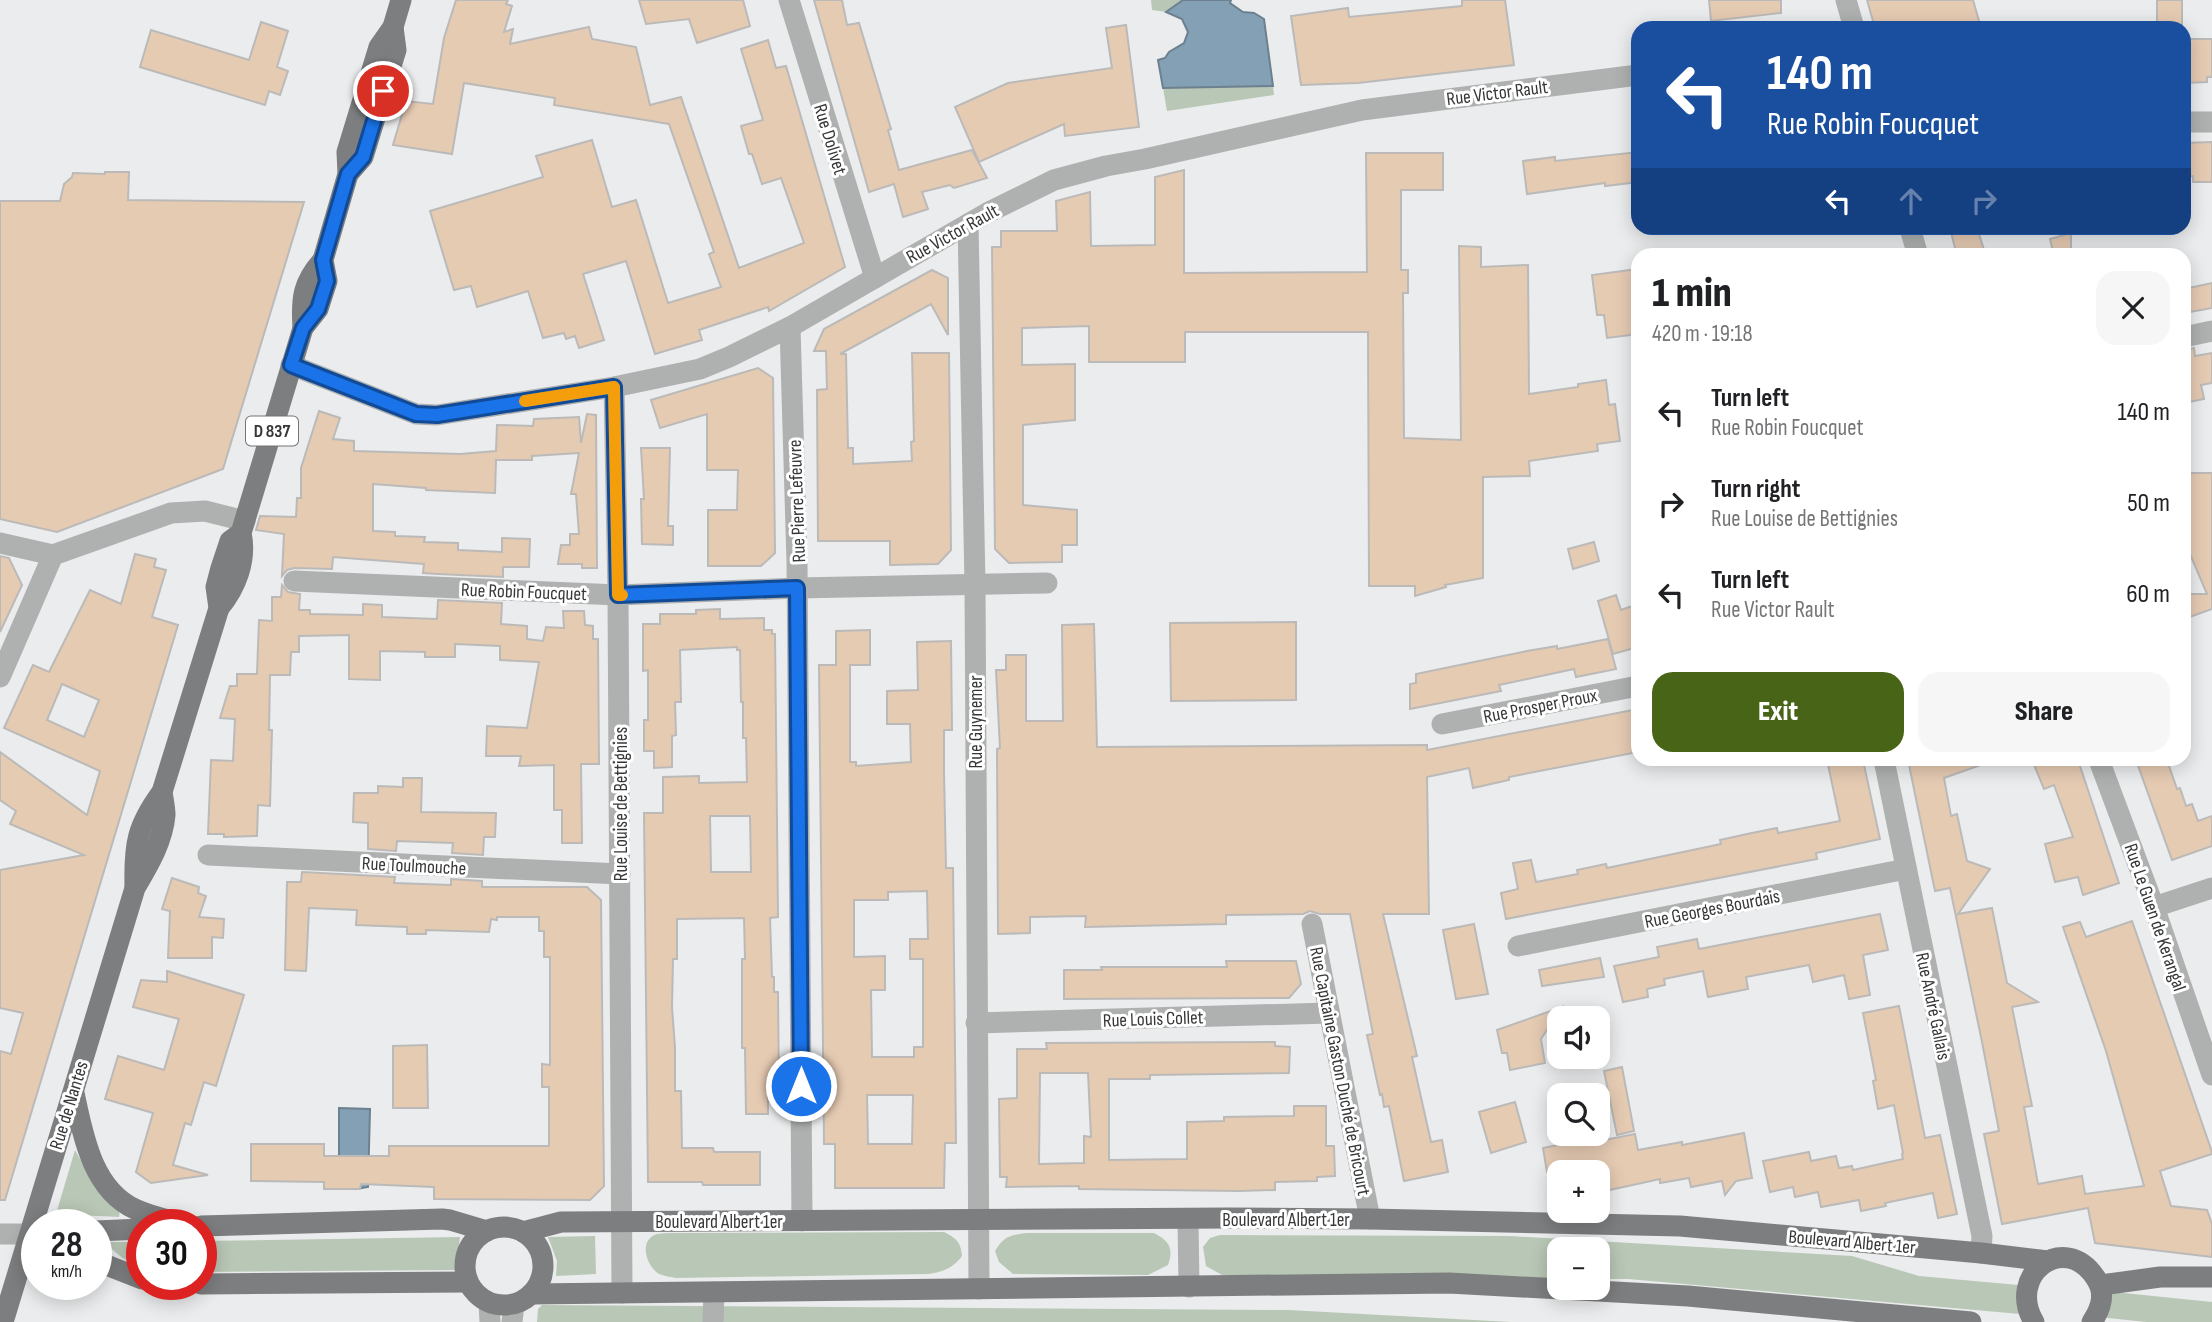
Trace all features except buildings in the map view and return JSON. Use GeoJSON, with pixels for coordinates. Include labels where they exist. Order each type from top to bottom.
{"type":"FeatureCollection","features":[{"type":"Feature","properties":{"kind":"main road","name":"Rue de Nantes"},"geometry":{"type":"LineString","coordinates":[[41,1209],[73,1089],[135,888],[157,844],[165,815],[162,792],[219,608],[232,593],[238,573],[245,549],[243,527],[291,365],[303,328],[318,309],[327,281],[323,260],[348,174],[347,152],[379,47],[393,27],[401,0]]}},
{"type":"Feature","properties":{"kind":"main road"},"geometry":{"type":"LineString","coordinates":[[73,1089],[89,1156],[110,1188],[119,1198],[136,1209]]}},
{"type":"Feature","properties":{"kind":"main road","name":"Boulevard Albert 1er"},"geometry":{"type":"LineString","coordinates":[[523,1232],[561,1222],[1230,1218],[1680,1226],[1981,1252],[2048,1261],[2058,1258],[2077,1260],[2087,1265],[2101,1285]]}},
{"type":"Feature","properties":{"kind":"main road"},"geometry":{"type":"LineString","coordinates":[[217,1226],[442,1219],[487,1231],[510,1227],[531,1238],[541,1253],[543,1272],[539,1284],[519,1307]]}},
{"type":"Feature","properties":{"kind":"main road"},"geometry":{"type":"LineString","coordinates":[[487,1231],[471,1244],[465,1257],[465,1273],[467,1282],[489,1312],[503,1306],[519,1307],[622,1293],[1449,1283],[1688,1296],[1971,1322]]}},
{"type":"Feature","properties":{"kind":"main road"},"geometry":{"type":"LineString","coordinates":[[2034,1322],[2026,1299],[2026,1287],[2038,1267],[2048,1261]]}},
{"type":"Feature","properties":{"kind":"main road","name":"Rue de Nantes"},"geometry":{"type":"LineString","coordinates":[[3,1322],[21,1271]]}},
{"type":"Feature","properties":{"kind":"main road"},"geometry":{"type":"LineString","coordinates":[[2093,1322],[2102,1298],[2101,1285],[2155,1277],[2212,1277]]}},
{"type":"Feature","properties":{"kind":"main road"},"geometry":{"type":"LineString","coordinates":[[217,1284],[467,1282]]}},
{"type":"Feature","properties":{"kind":"street","name":"Rue Dolivet"},"geometry":{"type":"LineString","coordinates":[[789,0],[875,278]]}},
{"type":"Feature","properties":{"kind":"street"},"geometry":{"type":"LineString","coordinates":[[1846,0],[1852,21]]}},
{"type":"Feature","properties":{"kind":"street","name":"Rue Victor Rault"},"geometry":{"type":"LineString","coordinates":[[291,365],[416,414],[437,415],[614,387],[701,369],[790,327],[968,224],[1054,180],[1106,166],[1362,110],[1631,76]]}},
{"type":"Feature","properties":{"kind":"street"},"geometry":{"type":"LineString","coordinates":[[2191,122],[2212,122]]}},
{"type":"Feature","properties":{"kind":"street","name":"Rue Guynemer"},"geometry":{"type":"LineString","coordinates":[[968,224],[975,585],[979,1289]]}},
{"type":"Feature","properties":{"kind":"street","name":"Rue Pierre Lefeuvre"},"geometry":{"type":"LineString","coordinates":[[790,327],[797,588],[802,1221]]}},
{"type":"Feature","properties":{"kind":"street"},"geometry":{"type":"LineString","coordinates":[[2191,336],[2212,331]]}},
{"type":"Feature","properties":{"kind":"street","name":"Rue Louise de Bettignies"},"geometry":{"type":"LineString","coordinates":[[614,387],[618,595],[622,1293]]}},
{"type":"Feature","properties":{"kind":"street"},"geometry":{"type":"LineString","coordinates":[[0,543],[53,555],[171,513],[205,511],[243,527]]}},
{"type":"Feature","properties":{"kind":"street"},"geometry":{"type":"LineString","coordinates":[[0,677],[53,555]]}},
{"type":"Feature","properties":{"kind":"street","name":"Rue Robin Foucquet"},"geometry":{"type":"LineString","coordinates":[[294,581],[618,595],[1047,583]]}},
{"type":"Feature","properties":{"kind":"street","name":"Rue Prosper Proux"},"geometry":{"type":"LineString","coordinates":[[1442,724],[1631,687]]}},
{"type":"Feature","properties":{"kind":"street","name":"Rue André Gallais"},"geometry":{"type":"LineString","coordinates":[[1885,766],[1982,1236],[1981,1252]]}},
{"type":"Feature","properties":{"kind":"street","name":"Rue Le Guen de Kerangal"},"geometry":{"type":"LineString","coordinates":[[2101,766],[2154,906],[2212,1075]]}},
{"type":"Feature","properties":{"kind":"street","name":"Rue Toulmouche"},"geometry":{"type":"LineString","coordinates":[[208,856],[620,874]]}},
{"type":"Feature","properties":{"kind":"street","name":"Rue Georges Bourdais"},"geometry":{"type":"LineString","coordinates":[[1518,946],[1906,869]]}},
{"type":"Feature","properties":{"kind":"street"},"geometry":{"type":"LineString","coordinates":[[2154,906],[2212,888]]}},
{"type":"Feature","properties":{"kind":"street","name":"Rue Capitaine Gaston Duché de Bricourt"},"geometry":{"type":"LineString","coordinates":[[1312,923],[1370,1219]]}},
{"type":"Feature","properties":{"kind":"street","name":"Rue Louis Collet"},"geometry":{"type":"LineString","coordinates":[[976,1023],[1329,1013]]}},
{"type":"Feature","properties":{"kind":"street"},"geometry":{"type":"LineString","coordinates":[[1188,1220],[1189,1287]]}},
{"type":"Feature","properties":{"kind":"street"},"geometry":{"type":"LineString","coordinates":[[0,1234],[21,1235]]}},
{"type":"Feature","properties":{"kind":"street"},"geometry":{"type":"LineString","coordinates":[[713,1322],[714,1292]]}},
{"type":"Feature","properties":{"kind":"green space"},"geometry":{"type":"Polygon","coordinates":[[[1151,0],[1183,0],[1166,12],[1152,10],[1151,0]]]}},
{"type":"Feature","properties":{"kind":"green space"},"geometry":{"type":"Polygon","coordinates":[[[1273,86],[1274,95],[1167,111],[1163,88],[1273,86]]]}},
{"type":"Feature","properties":{"kind":"green space"},"geometry":{"type":"Polygon","coordinates":[[[75,1150],[84,1166],[120,1209],[119,1217],[112,1217],[112,1209],[57,1209],[75,1150]]]}},
{"type":"Feature","properties":{"kind":"green space"},"geometry":{"type":"Polygon","coordinates":[[[944,1232],[957,1241],[962,1256],[947,1269],[928,1274],[676,1278],[654,1270],[646,1253],[647,1242],[651,1237],[663,1233],[944,1232]]]}},
{"type":"Feature","properties":{"kind":"green space"},"geometry":{"type":"Polygon","coordinates":[[[1027,1233],[1154,1233],[1169,1246],[1170,1259],[1168,1265],[1148,1275],[1013,1274],[999,1262],[995,1251],[1008,1237],[1027,1233]]]}},
{"type":"Feature","properties":{"kind":"green space"},"geometry":{"type":"Polygon","coordinates":[[[1220,1235],[1547,1238],[1547,1279],[1222,1275],[1206,1266],[1203,1247],[1210,1238],[1220,1235]]]}},
{"type":"Feature","properties":{"kind":"green space"},"geometry":{"type":"Polygon","coordinates":[[[595,1236],[596,1274],[556,1276],[557,1261],[548,1237],[595,1236]]]}},
{"type":"Feature","properties":{"kind":"green space"},"geometry":{"type":"Polygon","coordinates":[[[460,1237],[456,1270],[217,1272],[217,1241],[460,1237]]]}},
{"type":"Feature","properties":{"kind":"green space"},"geometry":{"type":"Polygon","coordinates":[[[112,1242],[126,1242],[126,1260],[122,1257],[113,1250],[112,1242]]]}},
{"type":"Feature","properties":{"kind":"green space"},"geometry":{"type":"Polygon","coordinates":[[[1610,1242],[1852,1256],[1919,1276],[2018,1285],[2031,1310],[2020,1314],[1610,1279],[1610,1242]]]}},
{"type":"Feature","properties":{"kind":"green space"},"geometry":{"type":"Polygon","coordinates":[[[2104,1291],[2212,1302],[2212,1322],[2146,1322],[2099,1317],[2104,1291]]]}},
{"type":"Feature","properties":{"kind":"green space"},"geometry":{"type":"Polygon","coordinates":[[[542,1305],[1288,1310],[1511,1322],[537,1322],[538,1309],[542,1305]]]}},
{"type":"Feature","properties":{"kind":"water"},"geometry":{"type":"Polygon","coordinates":[[[1183,0],[1231,0],[1230,3],[1243,12],[1254,13],[1264,19],[1273,86],[1163,88],[1158,60],[1165,58],[1169,52],[1184,43],[1188,32],[1182,19],[1166,12],[1183,0]]]}},
{"type":"Feature","properties":{"kind":"water"},"geometry":{"type":"Polygon","coordinates":[[[339,1108],[370,1109],[368,1187],[356,1189],[360,1156],[339,1156],[339,1108]]]}},
{"type":"Feature","properties":{"kind":"slow traffic"},"geometry":{"type":"LineString","coordinates":[[525,401],[614,387],[618,595],[622,595]]}},
{"type":"Feature","properties":{"kind":"route"},"geometry":{"type":"LineString","coordinates":[[383,91],[363,157],[348,174],[323,260],[327,281],[318,309],[303,328],[291,365],[416,414],[437,415],[614,387],[618,595],[797,588],[801,1086]]}}]}
